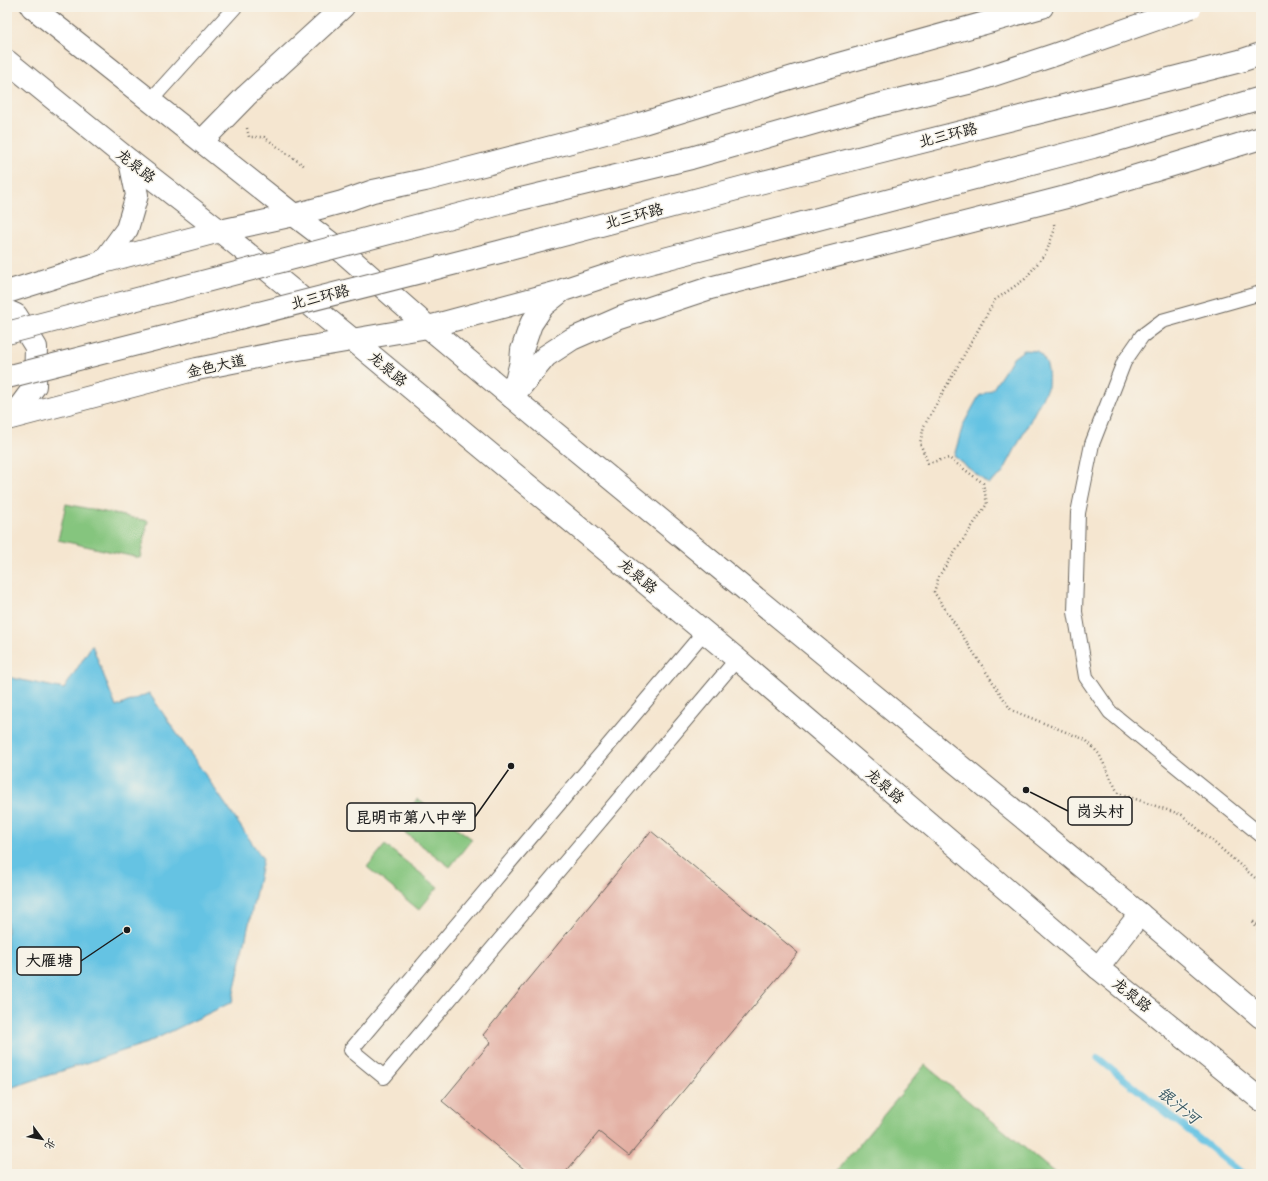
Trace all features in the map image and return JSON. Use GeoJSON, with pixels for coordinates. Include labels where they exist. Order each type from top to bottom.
{"type":"FeatureCollection","features":[{"type":"Feature","properties":{"kind":"main road"},"geometry":{"type":"LineString","coordinates":[[32,7],[344,253],[428,327],[512,397],[1140,914],[1261,1017]]}},
{"type":"Feature","properties":{"kind":"main road"},"geometry":{"type":"LineString","coordinates":[[202,140],[252,91],[343,7]]}},
{"type":"Feature","properties":{"kind":"main road"},"geometry":{"type":"LineString","coordinates":[[7,292],[103,262],[220,231],[294,215],[342,202],[373,191],[425,180],[640,124],[804,74],[1042,7]]}},
{"type":"Feature","properties":{"kind":"main road"},"geometry":{"type":"LineString","coordinates":[[7,333],[500,204],[691,158],[870,107],[972,82],[1191,7]]}},
{"type":"Feature","properties":{"kind":"main road","name":"北三环路"},"geometry":{"type":"LineString","coordinates":[[7,377],[491,254],[759,183],[1059,108],[1261,54]]}},
{"type":"Feature","properties":{"kind":"main road","name":"龙泉路"},"geometry":{"type":"LineString","coordinates":[[7,61],[130,161],[220,231],[353,340],[737,659],[1098,968],[1261,1100]]}},
{"type":"Feature","properties":{"kind":"main road","name":"金色大道"},"geometry":{"type":"LineString","coordinates":[[9,418],[196,369],[428,327],[563,290],[630,268],[1093,147],[1261,98]]}},
{"type":"Feature","properties":{"kind":"main road"},"geometry":{"type":"LineString","coordinates":[[512,397],[546,356],[572,339],[620,318],[710,288],[1082,193],[1261,138]]}},
{"type":"Feature","properties":{"kind":"main road"},"geometry":{"type":"LineString","coordinates":[[103,262],[127,229],[137,195],[130,161]]}},
{"type":"Feature","properties":{"kind":"main road"},"geometry":{"type":"LineString","coordinates":[[512,397],[521,362],[522,350],[531,324],[543,306],[563,290]]}},
{"type":"Feature","properties":{"kind":"main road"},"geometry":{"type":"LineString","coordinates":[[7,311],[16,315],[36,347],[35,386],[9,418]]}},
{"type":"Feature","properties":{"kind":"main road"},"geometry":{"type":"LineString","coordinates":[[1098,968],[1140,914]]}},
{"type":"Feature","properties":{"kind":"lane"},"geometry":{"type":"LineString","coordinates":[[151,100],[235,7]]}},
{"type":"Feature","properties":{"kind":"lane"},"geometry":{"type":"LineString","coordinates":[[1261,293],[1162,321],[1142,336],[1124,362],[1092,444],[1078,513],[1075,612],[1086,677],[1110,712],[1261,835]]}},
{"type":"Feature","properties":{"kind":"lane"},"geometry":{"type":"LineString","coordinates":[[704,632],[351,1050],[384,1077],[737,659]]}},
{"type":"Feature","properties":{"kind":"path"},"geometry":{"type":"LineString","coordinates":[[249,136],[264,137],[306,167]]}},
{"type":"Feature","properties":{"kind":"path"},"geometry":{"type":"LineString","coordinates":[[1047,202],[1055,229],[1046,253],[1025,279],[995,300],[924,426],[920,443],[928,463],[949,458],[983,483],[988,504],[939,576],[934,592],[1011,710],[1086,740],[1099,754],[1118,793],[1182,815],[1261,883]]}},
{"type":"Feature","properties":{"kind":"path"},"geometry":{"type":"LineString","coordinates":[[1261,926],[1252,921],[1261,934]]}},
{"type":"Feature","properties":{"kind":"green space"},"geometry":{"type":"Polygon","coordinates":[[[66,504],[148,521],[140,558],[58,540],[66,504]]]}},
{"type":"Feature","properties":{"kind":"green space"},"geometry":{"type":"Polygon","coordinates":[[[417,799],[472,839],[450,867],[396,826],[417,799]]]}},
{"type":"Feature","properties":{"kind":"green space"},"geometry":{"type":"Polygon","coordinates":[[[385,845],[438,887],[419,910],[367,867],[385,845]]]}},
{"type":"Feature","properties":{"kind":"green space"},"geometry":{"type":"Polygon","coordinates":[[[925,1065],[1056,1174],[835,1174],[925,1065]]]}},
{"type":"Feature","properties":{"kind":"water"},"geometry":{"type":"Polygon","coordinates":[[[1024,350],[1037,351],[1044,359],[1048,371],[1048,387],[1002,474],[988,484],[954,456],[963,425],[979,396],[992,390],[1013,358],[1024,350]]]}},
{"type":"Feature","properties":{"kind":"water"},"geometry":{"type":"Polygon","coordinates":[[[92,645],[116,707],[149,693],[263,859],[232,1002],[147,1043],[7,1089],[7,677],[64,689],[92,645]]]}},
{"type":"Feature","properties":{"kind":"building"},"geometry":{"type":"Polygon","coordinates":[[[651,831],[798,953],[629,1156],[599,1132],[564,1174],[530,1174],[442,1101],[491,1042],[483,1035],[651,831]]]}},
{"type":"Feature","properties":{"kind":"waterway","name":"银汁河"},"geometry":{"type":"LineString","coordinates":[[1098,1058],[1243,1174]]}},
{"type":"Feature","properties":{"kind":"place","name":"昆明市第八中学"},"geometry":{"type":"Point","coordinates":[511,766]}},
{"type":"Feature","properties":{"kind":"place","name":"岗头村"},"geometry":{"type":"Point","coordinates":[1026,790]}},
{"type":"Feature","properties":{"kind":"place","name":"大雁塘"},"geometry":{"type":"Point","coordinates":[127,930]}}]}
